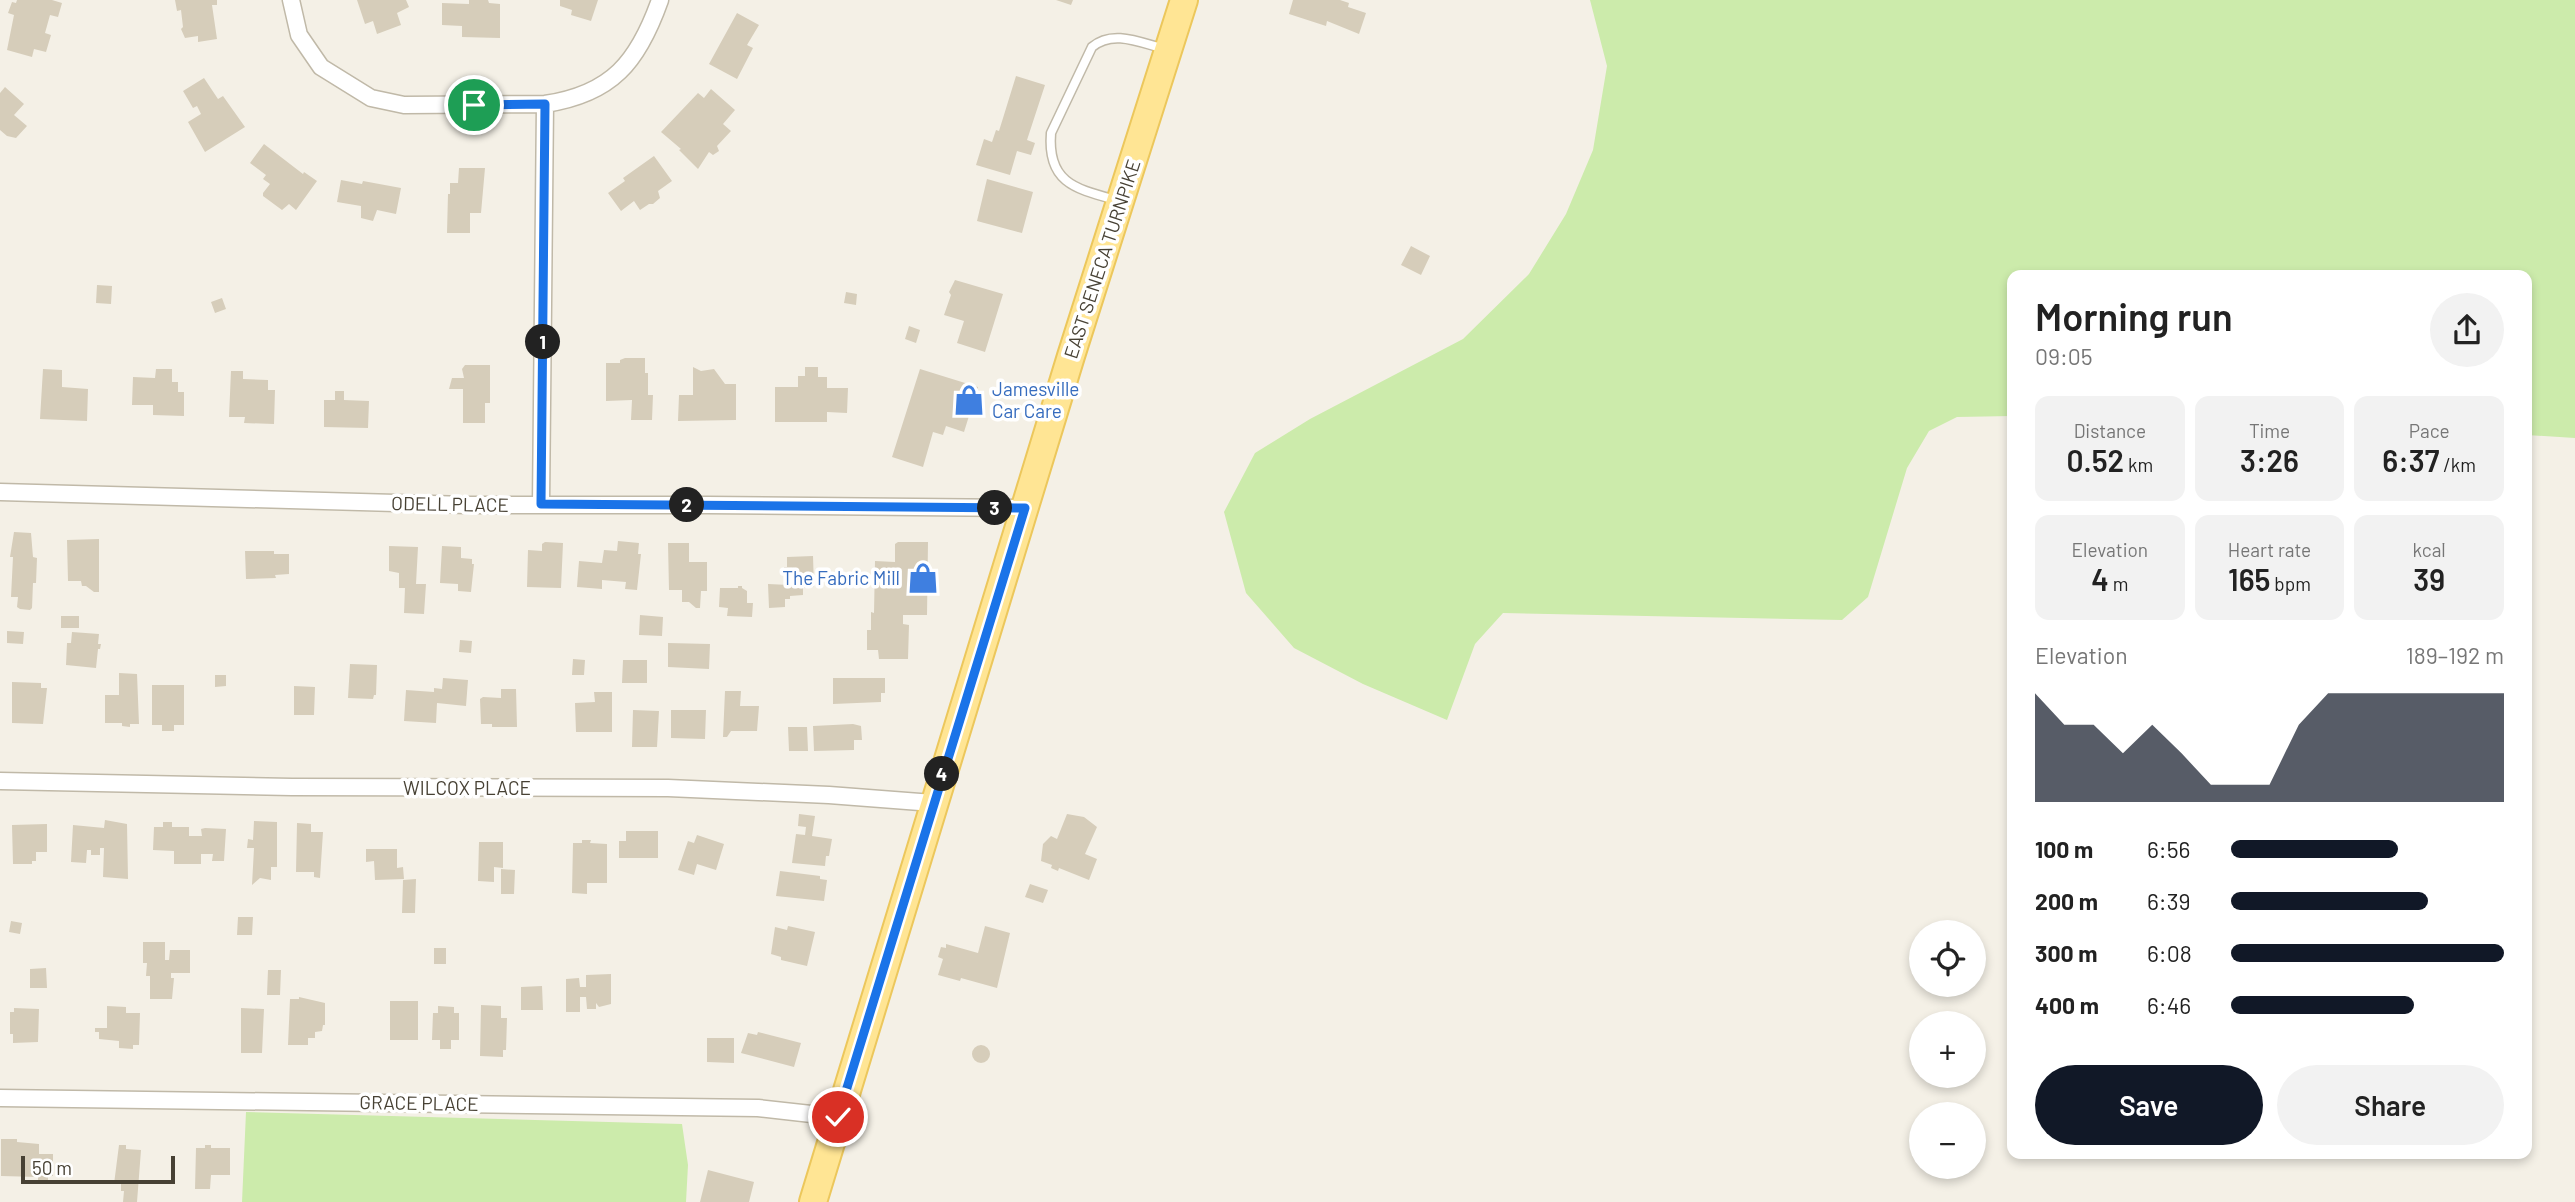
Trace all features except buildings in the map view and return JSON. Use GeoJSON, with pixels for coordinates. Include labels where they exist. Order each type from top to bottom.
{"type":"FeatureCollection","features":[{"type":"Feature","properties":{"kind":"main road","name":"EAST SENECA TURNPIKE"},"geometry":{"type":"LineString","coordinates":[[813,1202],[933,803],[1184,0]]}},
{"type":"Feature","properties":{"kind":"street"},"geometry":{"type":"LineString","coordinates":[[292,0],[299,35],[321,67],[371,98],[404,105],[545,104],[596,91],[620,72],[648,34],[660,0]]}},
{"type":"Feature","properties":{"kind":"street"},"geometry":{"type":"LineString","coordinates":[[541,504],[545,104]]}},
{"type":"Feature","properties":{"kind":"street","name":"ODELL PLACE"},"geometry":{"type":"LineString","coordinates":[[0,492],[467,505],[1025,508]]}},
{"type":"Feature","properties":{"kind":"street","name":"WILCOX PLACE"},"geometry":{"type":"LineString","coordinates":[[0,781],[292,787],[668,788],[829,795],[933,803]]}},
{"type":"Feature","properties":{"kind":"street","name":"GRACE PLACE"},"geometry":{"type":"LineString","coordinates":[[0,1098],[744,1108],[838,1117]]}},
{"type":"Feature","properties":{"kind":"lane"},"geometry":{"type":"LineString","coordinates":[[1120,202],[1071,186],[1060,177],[1049,149],[1051,134],[1092,47],[1101,39],[1115,37],[1168,50]]}},
{"type":"Feature","properties":{"kind":"green space"},"geometry":{"type":"Polygon","coordinates":[[[1590,0],[2575,0],[2575,438],[2532,435],[2532,270],[2007,270],[2007,416],[1957,417],[1929,431],[1907,468],[1868,597],[1842,620],[1503,613],[1475,644],[1447,720],[1363,684],[1294,648],[1246,593],[1224,512],[1255,453],[1310,419],[1463,339],[1529,274],[1566,214],[1593,150],[1607,66],[1590,0]]]}},
{"type":"Feature","properties":{"kind":"green space"},"geometry":{"type":"Polygon","coordinates":[[[246,1112],[682,1124],[688,1165],[686,1202],[242,1202],[246,1112]]]}},
{"type":"Feature","properties":{"kind":"place","name":"Jamesville Car Care"},"geometry":{"type":"Point","coordinates":[969,400]}},
{"type":"Feature","properties":{"kind":"place","name":"The Fabric Mill"},"geometry":{"type":"Point","coordinates":[923,578]}},
{"type":"Feature","properties":{"kind":"route"},"geometry":{"type":"LineString","coordinates":[[474,105],[545,104],[541,504],[1025,508],[838,1117]]}}]}
